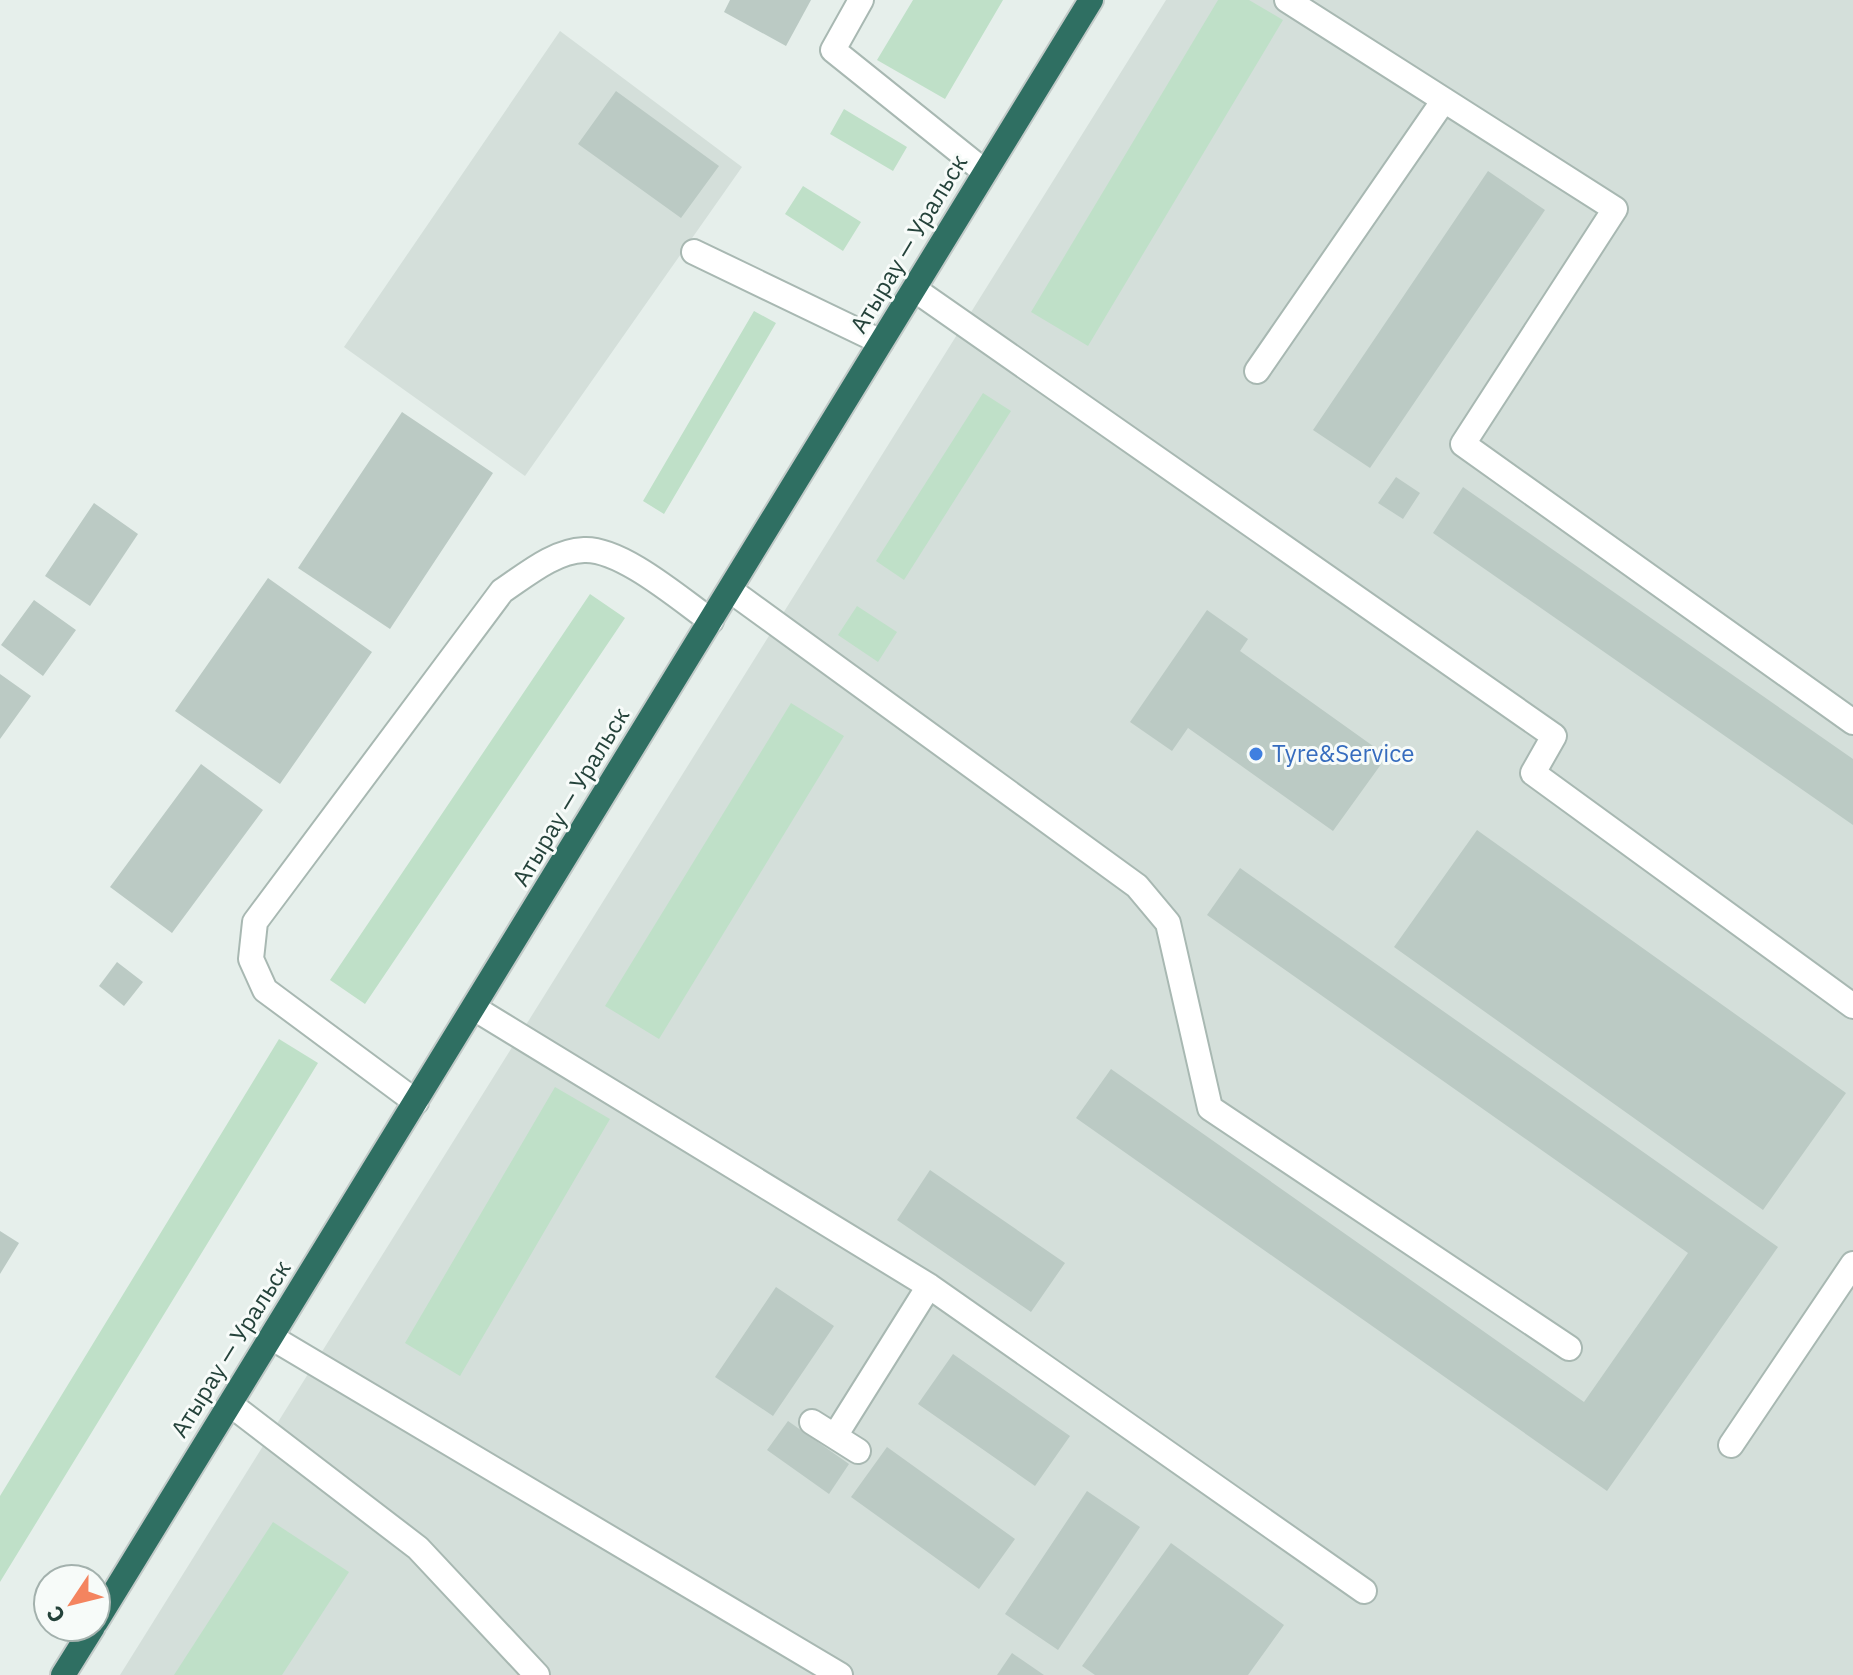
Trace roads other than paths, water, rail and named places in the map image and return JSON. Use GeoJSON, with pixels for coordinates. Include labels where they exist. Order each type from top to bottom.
{"type":"FeatureCollection","features":[{"type":"Feature","properties":{"kind":"highway","name":"Атырау — Уральск"},"geometry":{"type":"LineString","coordinates":[[112,1596],[1091,0]]}},
{"type":"Feature","properties":{"kind":"highway"},"geometry":{"type":"LineString","coordinates":[[63,1675],[83,1643]]}},
{"type":"Feature","properties":{"kind":"lane"},"geometry":{"type":"LineString","coordinates":[[861,0],[833,50],[985,172]]}},
{"type":"Feature","properties":{"kind":"lane"},"geometry":{"type":"LineString","coordinates":[[1287,0],[1615,209],[1463,444],[1853,722]]}},
{"type":"Feature","properties":{"kind":"lane"},"geometry":{"type":"LineString","coordinates":[[1257,371],[1444,100]]}},
{"type":"Feature","properties":{"kind":"lane"},"geometry":{"type":"LineString","coordinates":[[694,252],[881,342]]}},
{"type":"Feature","properties":{"kind":"lane"},"geometry":{"type":"LineString","coordinates":[[914,289],[1554,736],[1533,773],[1853,1006]]}},
{"type":"Feature","properties":{"kind":"lane"},"geometry":{"type":"LineString","coordinates":[[416,1102],[265,990],[251,959],[255,922],[502,591],[541,564],[582,549],[608,552],[711,621]]}},
{"type":"Feature","properties":{"kind":"lane"},"geometry":{"type":"LineString","coordinates":[[730,590],[1137,886],[1168,923],[1210,1108],[1569,1348]]}},
{"type":"Feature","properties":{"kind":"lane"},"geometry":{"type":"LineString","coordinates":[[474,1008],[929,1286],[1364,1591]]}},
{"type":"Feature","properties":{"kind":"lane"},"geometry":{"type":"LineString","coordinates":[[1731,1445],[1853,1264]]}},
{"type":"Feature","properties":{"kind":"lane"},"geometry":{"type":"LineString","coordinates":[[835,1436],[929,1286]]}},
{"type":"Feature","properties":{"kind":"lane"},"geometry":{"type":"LineString","coordinates":[[271,1337],[840,1675]]}},
{"type":"Feature","properties":{"kind":"lane"},"geometry":{"type":"LineString","coordinates":[[230,1404],[418,1548],[537,1675]]}},
{"type":"Feature","properties":{"kind":"lane"},"geometry":{"type":"LineString","coordinates":[[812,1422],[858,1451]]}},
{"type":"Feature","properties":{"kind":"place","name":"Tyre&Service"},"geometry":{"type":"Point","coordinates":[1256,754]}}]}
